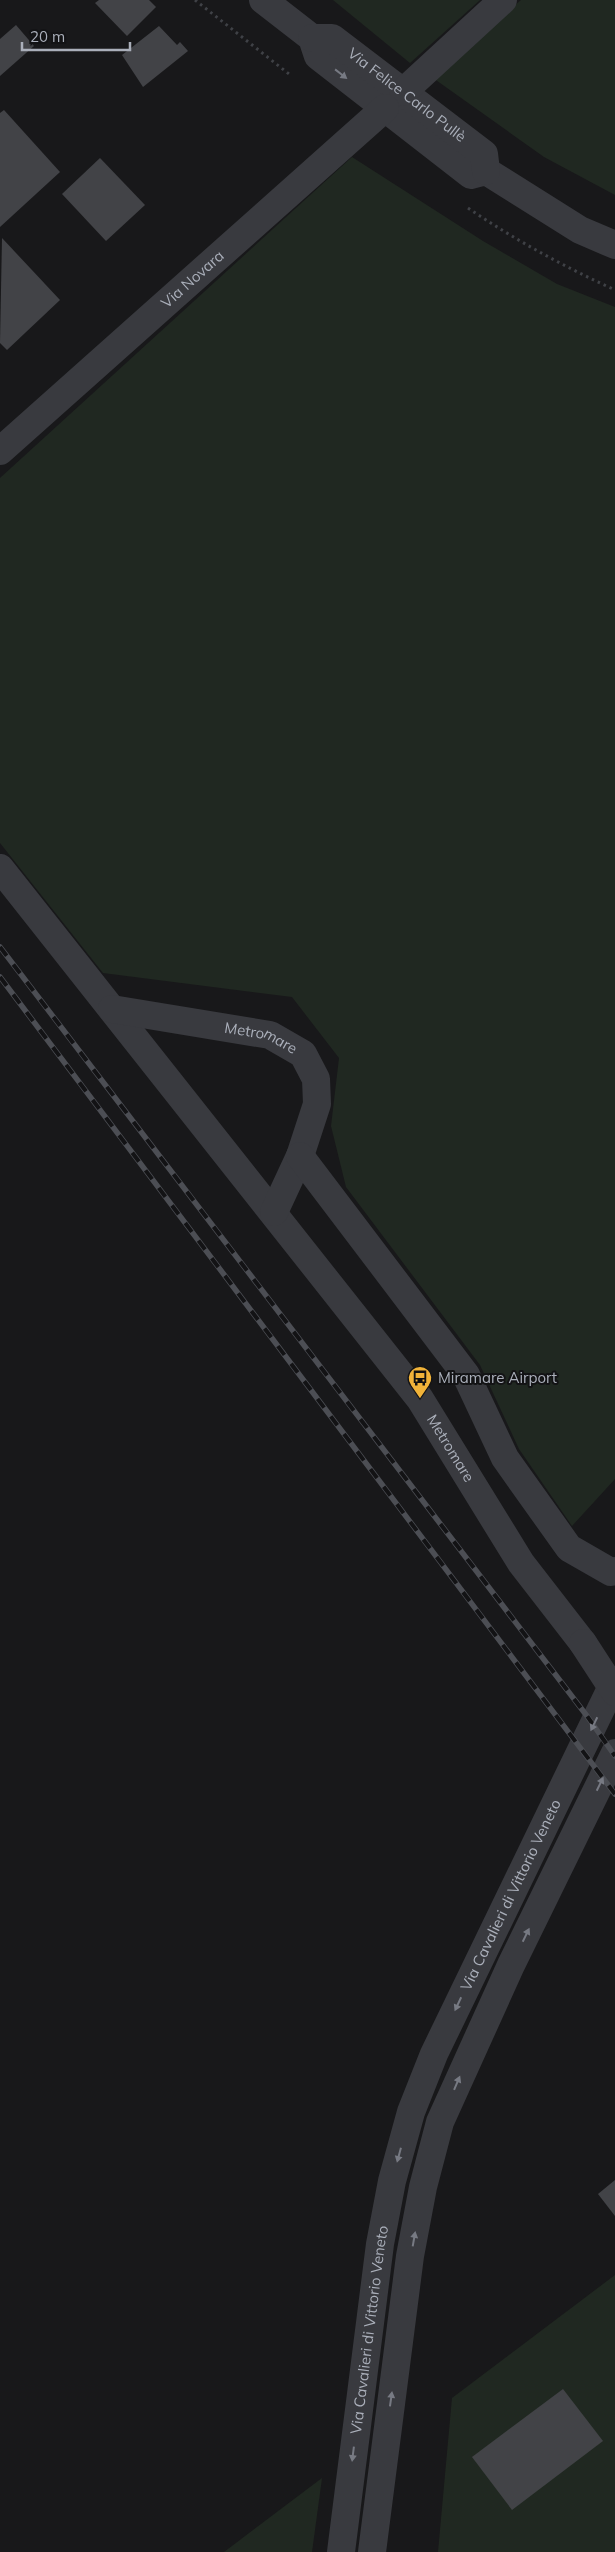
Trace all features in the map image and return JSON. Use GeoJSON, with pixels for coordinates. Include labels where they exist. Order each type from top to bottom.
{"type":"FeatureCollection","features":[{"type":"Feature","properties":{"kind":"street","name":"Via Felice Carlo Pullè"},"geometry":{"type":"LineString","coordinates":[[263,0],[312,38],[318,56],[394,100],[470,175],[486,171],[580,230],[615,245]]}},
{"type":"Feature","properties":{"kind":"street","name":"Via Novara"},"geometry":{"type":"LineString","coordinates":[[0,451],[394,100],[503,0]]}},
{"type":"Feature","properties":{"kind":"street","name":"Metromare"},"geometry":{"type":"LineString","coordinates":[[0,868],[420,1399],[521,1563],[583,1643],[615,1692]]}},
{"type":"Feature","properties":{"kind":"street","name":"Metromare"},"geometry":{"type":"LineString","coordinates":[[112,1009],[270,1035],[303,1054],[316,1079],[317,1104],[300,1156],[274,1212]]}},
{"type":"Feature","properties":{"kind":"street"},"geometry":{"type":"LineString","coordinates":[[300,1156],[466,1375],[505,1458],[569,1548],[611,1572],[615,1572]]}},
{"type":"Feature","properties":{"kind":"street","name":"Via Cavalieri di Vittorio Veneto"},"geometry":{"type":"LineString","coordinates":[[341,2552],[380,2244],[392,2181],[411,2112],[434,2054],[615,1680]]}},
{"type":"Feature","properties":{"kind":"street","name":"Via Cavalieri di Vittorio Veneto"},"geometry":{"type":"LineString","coordinates":[[372,2552],[410,2256],[423,2187],[440,2122],[511,1965],[615,1754]]}},
{"type":"Feature","properties":{"kind":"street"},"geometry":{"type":"LineString","coordinates":[[411,2112],[440,2122]]}},
{"type":"Feature","properties":{"kind":"shaded area"},"geometry":{"type":"Polygon","coordinates":[[[333,0],[480,0],[410,63],[333,0]]]}},
{"type":"Feature","properties":{"kind":"shaded area"},"geometry":{"type":"Polygon","coordinates":[[[521,0],[615,0],[615,195],[544,157],[433,78],[521,0]]]}},
{"type":"Feature","properties":{"kind":"shaded area"},"geometry":{"type":"Polygon","coordinates":[[[352,157],[483,241],[557,284],[615,307],[615,1479],[572,1526],[519,1449],[480,1365],[346,1187],[331,1126],[339,1058],[292,997],[103,973],[0,843],[0,478],[352,157]]]}},
{"type":"Feature","properties":{"kind":"shaded area"},"geometry":{"type":"Polygon","coordinates":[[[615,2275],[615,2552],[438,2552],[452,2398],[615,2275]]]}},
{"type":"Feature","properties":{"kind":"shaded area"},"geometry":{"type":"Polygon","coordinates":[[[322,2478],[312,2552],[224,2552],[322,2478]]]}},
{"type":"Feature","properties":{"kind":"building"},"geometry":{"type":"Polygon","coordinates":[[[99,0],[149,0],[156,7],[127,36],[95,3],[99,0]]]}},
{"type":"Feature","properties":{"kind":"building"},"geometry":{"type":"Polygon","coordinates":[[[16,25],[34,46],[0,76],[0,39],[16,25]]]}},
{"type":"Feature","properties":{"kind":"building"},"geometry":{"type":"Polygon","coordinates":[[[159,26],[177,45],[180,42],[188,51],[143,87],[122,55],[159,26]]]}},
{"type":"Feature","properties":{"kind":"building"},"geometry":{"type":"Polygon","coordinates":[[[4,110],[60,172],[0,227],[0,113],[4,110]]]}},
{"type":"Feature","properties":{"kind":"building"},"geometry":{"type":"Polygon","coordinates":[[[100,158],[145,205],[106,241],[62,194],[100,158]]]}},
{"type":"Feature","properties":{"kind":"building"},"geometry":{"type":"Polygon","coordinates":[[[2,238],[60,300],[7,350],[0,343],[2,238]]]}},
{"type":"Feature","properties":{"kind":"building"},"geometry":{"type":"Polygon","coordinates":[[[615,2180],[615,2216],[598,2194],[615,2180]]]}},
{"type":"Feature","properties":{"kind":"building"},"geometry":{"type":"Polygon","coordinates":[[[563,2389],[603,2441],[512,2510],[472,2457],[563,2389]]]}},
{"type":"Feature","properties":{"kind":"railway"},"geometry":{"type":"LineString","coordinates":[[0,947],[587,1716],[615,1756]]}},
{"type":"Feature","properties":{"kind":"railway"},"geometry":{"type":"LineString","coordinates":[[0,977],[615,1794]]}},
{"type":"Feature","properties":{"kind":"place","name":"Miramare Airport"},"geometry":{"type":"Point","coordinates":[420,1399]}}]}
